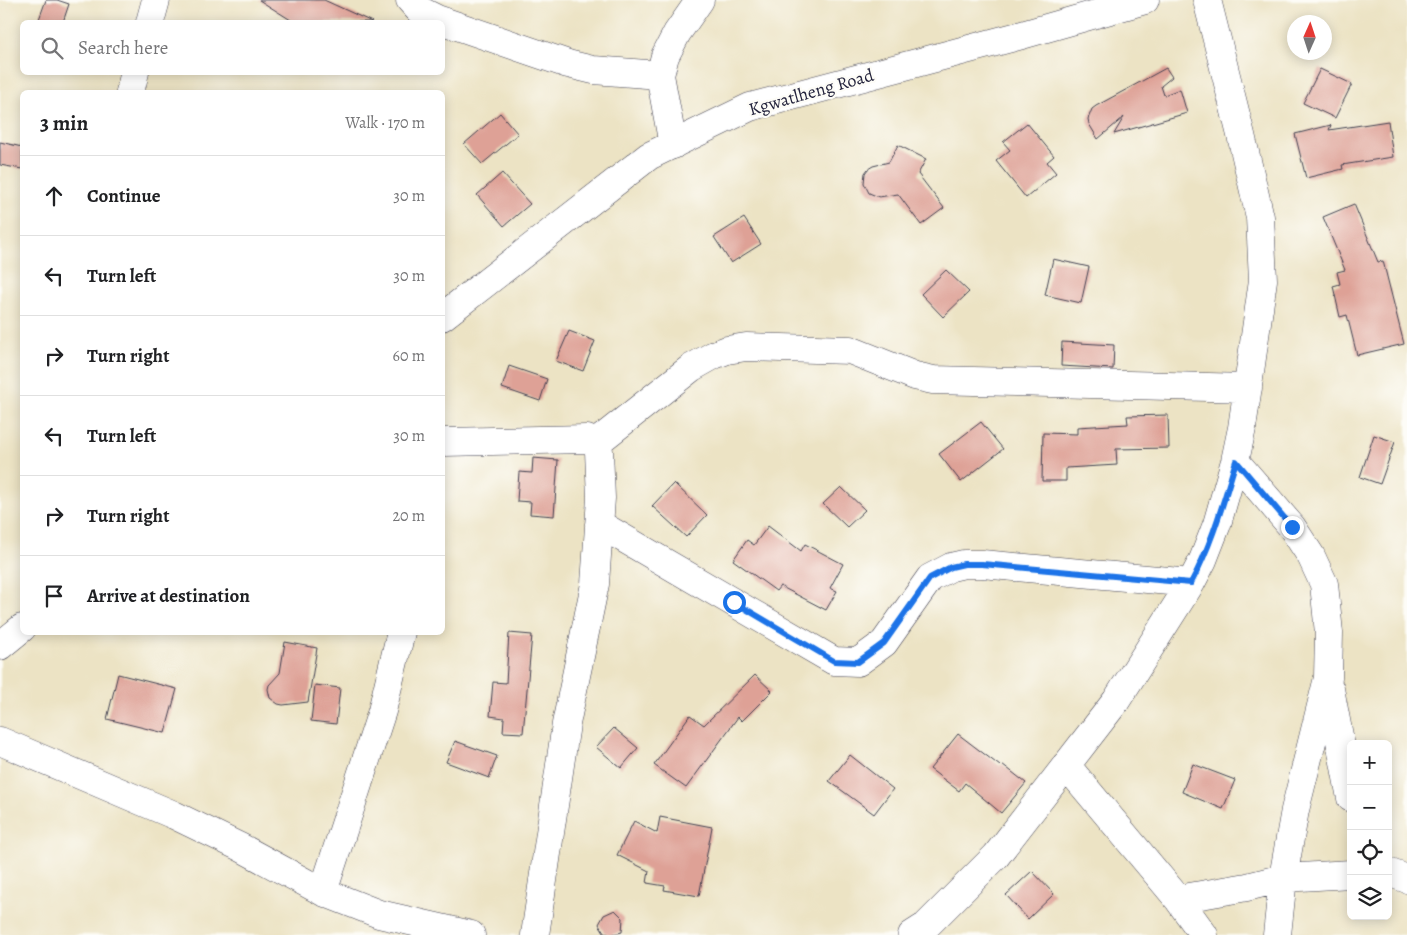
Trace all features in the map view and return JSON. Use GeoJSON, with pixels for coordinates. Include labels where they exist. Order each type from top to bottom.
{"type":"FeatureCollection","features":[{"type":"Feature","properties":{"kind":"street"},"geometry":{"type":"LineString","coordinates":[[151,20],[156,0]]}},
{"type":"Feature","properties":{"kind":"street"},"geometry":{"type":"LineString","coordinates":[[410,0],[419,10],[440,20]]}},
{"type":"Feature","properties":{"kind":"street"},"geometry":{"type":"LineString","coordinates":[[672,145],[660,75],[664,56],[677,33],[700,0]]}},
{"type":"Feature","properties":{"kind":"street","name":"Kgwatlheng Road"},"geometry":{"type":"LineString","coordinates":[[445,315],[649,156],[750,107],[1022,35],[1145,0]]}},
{"type":"Feature","properties":{"kind":"street"},"geometry":{"type":"LineString","coordinates":[[912,935],[926,926],[996,856],[1116,701],[1191,583],[1203,560],[1217,524],[1236,461],[1263,280],[1260,217],[1207,0]]}},
{"type":"Feature","properties":{"kind":"street"},"geometry":{"type":"LineString","coordinates":[[445,22],[568,64],[593,70],[660,75]]}},
{"type":"Feature","properties":{"kind":"street"},"geometry":{"type":"LineString","coordinates":[[130,90],[134,75]]}},
{"type":"Feature","properties":{"kind":"street"},"geometry":{"type":"LineString","coordinates":[[596,443],[691,368],[727,350],[746,347],[850,350],[915,376],[933,380],[1248,388]]}},
{"type":"Feature","properties":{"kind":"street"},"geometry":{"type":"LineString","coordinates":[[445,449],[587,439],[596,443],[599,451],[601,498],[595,584],[566,724],[535,935]]}},
{"type":"Feature","properties":{"kind":"street"},"geometry":{"type":"LineString","coordinates":[[1236,461],[1292,527],[1311,556],[1324,584],[1329,633],[1328,678],[1349,785]]}},
{"type":"Feature","properties":{"kind":"street"},"geometry":{"type":"LineString","coordinates":[[599,524],[834,661],[858,662],[884,643],[930,578],[951,567],[964,564],[982,564],[1191,583]]}},
{"type":"Feature","properties":{"kind":"street"},"geometry":{"type":"LineString","coordinates":[[0,646],[20,630]]}},
{"type":"Feature","properties":{"kind":"street"},"geometry":{"type":"LineString","coordinates":[[323,892],[382,711],[400,635]]}},
{"type":"Feature","properties":{"kind":"street"},"geometry":{"type":"LineString","coordinates":[[1276,935],[1283,878],[1295,810],[1328,678]]}},
{"type":"Feature","properties":{"kind":"street"},"geometry":{"type":"LineString","coordinates":[[0,741],[174,815],[240,847],[323,892],[379,914],[471,935]]}},
{"type":"Feature","properties":{"kind":"street"},"geometry":{"type":"LineString","coordinates":[[1066,765],[1178,899],[1204,935]]}},
{"type":"Feature","properties":{"kind":"street"},"geometry":{"type":"LineString","coordinates":[[1392,873],[1407,879]]}},
{"type":"Feature","properties":{"kind":"street"},"geometry":{"type":"LineString","coordinates":[[1178,899],[1247,887],[1283,878],[1347,874]]}},
{"type":"Feature","properties":{"kind":"building"},"geometry":{"type":"Polygon","coordinates":[[[46,0],[57,0],[69,4],[64,20],[39,20],[46,0]]]}},
{"type":"Feature","properties":{"kind":"building"},"geometry":{"type":"Polygon","coordinates":[[[259,0],[324,0],[368,20],[291,20],[259,0]]]}},
{"type":"Feature","properties":{"kind":"building"},"geometry":{"type":"Polygon","coordinates":[[[1166,68],[1172,77],[1161,86],[1164,95],[1180,89],[1187,113],[1114,134],[1124,117],[1098,139],[1088,119],[1092,109],[1166,68]]]}},
{"type":"Feature","properties":{"kind":"building"},"geometry":{"type":"Polygon","coordinates":[[[1320,69],[1352,84],[1335,118],[1303,103],[1320,69]]]}},
{"type":"Feature","properties":{"kind":"building"},"geometry":{"type":"Polygon","coordinates":[[[500,113],[518,134],[482,164],[464,144],[500,113]]]}},
{"type":"Feature","properties":{"kind":"building"},"geometry":{"type":"Polygon","coordinates":[[[1388,121],[1393,157],[1342,165],[1343,169],[1306,178],[1295,134],[1331,125],[1329,130],[1388,121]]]}},
{"type":"Feature","properties":{"kind":"building"},"geometry":{"type":"Polygon","coordinates":[[[1027,123],[1054,156],[1047,162],[1056,173],[1026,198],[996,161],[1010,150],[1003,142],[1027,123]]]}},
{"type":"Feature","properties":{"kind":"building"},"geometry":{"type":"Polygon","coordinates":[[[0,142],[20,147],[20,169],[0,165],[0,142]]]}},
{"type":"Feature","properties":{"kind":"building"},"geometry":{"type":"Polygon","coordinates":[[[898,145],[926,159],[918,174],[944,208],[921,225],[898,194],[879,197],[869,193],[864,183],[865,173],[868,169],[889,162],[898,145]]]}},
{"type":"Feature","properties":{"kind":"building"},"geometry":{"type":"Polygon","coordinates":[[[502,173],[530,204],[504,226],[477,195],[502,173]]]}},
{"type":"Feature","properties":{"kind":"building"},"geometry":{"type":"Polygon","coordinates":[[[1354,204],[1378,262],[1383,261],[1404,344],[1357,355],[1347,315],[1340,317],[1333,286],[1340,284],[1337,272],[1345,270],[1323,217],[1354,204]]]}},
{"type":"Feature","properties":{"kind":"building"},"geometry":{"type":"Polygon","coordinates":[[[744,218],[761,244],[731,263],[714,237],[744,218]]]}},
{"type":"Feature","properties":{"kind":"building"},"geometry":{"type":"Polygon","coordinates":[[[1053,259],[1089,267],[1081,303],[1045,295],[1053,259]]]}},
{"type":"Feature","properties":{"kind":"building"},"geometry":{"type":"Polygon","coordinates":[[[946,270],[969,292],[943,317],[921,294],[946,270]]]}},
{"type":"Feature","properties":{"kind":"building"},"geometry":{"type":"Polygon","coordinates":[[[569,331],[595,341],[583,371],[556,361],[569,331]]]}},
{"type":"Feature","properties":{"kind":"building"},"geometry":{"type":"Polygon","coordinates":[[[1062,342],[1114,345],[1113,369],[1061,366],[1062,342]]]}},
{"type":"Feature","properties":{"kind":"building"},"geometry":{"type":"Polygon","coordinates":[[[509,366],[547,379],[540,401],[502,388],[509,366]]]}},
{"type":"Feature","properties":{"kind":"building"},"geometry":{"type":"Polygon","coordinates":[[[1168,415],[1169,448],[1116,449],[1117,465],[1066,468],[1066,481],[1042,481],[1043,433],[1077,434],[1077,427],[1128,424],[1127,416],[1168,415]]]}},
{"type":"Feature","properties":{"kind":"building"},"geometry":{"type":"Polygon","coordinates":[[[981,422],[1003,449],[961,482],[939,454],[981,422]]]}},
{"type":"Feature","properties":{"kind":"building"},"geometry":{"type":"Polygon","coordinates":[[[1374,435],[1395,442],[1380,484],[1360,477],[1374,435]]]}},
{"type":"Feature","properties":{"kind":"building"},"geometry":{"type":"Polygon","coordinates":[[[533,458],[558,460],[554,516],[530,514],[531,502],[517,501],[519,472],[532,473],[533,458]]]}},
{"type":"Feature","properties":{"kind":"building"},"geometry":{"type":"Polygon","coordinates":[[[674,483],[707,515],[686,537],[652,506],[674,483]]]}},
{"type":"Feature","properties":{"kind":"building"},"geometry":{"type":"Polygon","coordinates":[[[841,487],[865,510],[847,527],[823,504],[841,487]]]}},
{"type":"Feature","properties":{"kind":"building"},"geometry":{"type":"Polygon","coordinates":[[[768,526],[801,551],[805,544],[843,564],[830,588],[837,591],[826,610],[780,586],[776,591],[733,560],[747,540],[754,545],[768,526]]]}},
{"type":"Feature","properties":{"kind":"building"},"geometry":{"type":"Polygon","coordinates":[[[509,633],[532,635],[523,733],[503,732],[504,718],[490,716],[493,682],[506,683],[509,633]]]}},
{"type":"Feature","properties":{"kind":"building"},"geometry":{"type":"Polygon","coordinates":[[[285,642],[317,648],[308,702],[283,705],[270,698],[269,685],[280,673],[285,642]]]}},
{"type":"Feature","properties":{"kind":"building"},"geometry":{"type":"Polygon","coordinates":[[[118,674],[177,689],[165,733],[107,719],[118,674]]]}},
{"type":"Feature","properties":{"kind":"building"},"geometry":{"type":"Polygon","coordinates":[[[755,675],[772,691],[742,721],[738,717],[686,788],[654,765],[690,715],[704,725],[755,675]]]}},
{"type":"Feature","properties":{"kind":"building"},"geometry":{"type":"Polygon","coordinates":[[[315,685],[340,688],[336,724],[311,721],[315,685]]]}},
{"type":"Feature","properties":{"kind":"building"},"geometry":{"type":"Polygon","coordinates":[[[614,728],[638,748],[621,768],[596,747],[614,728]]]}},
{"type":"Feature","properties":{"kind":"building"},"geometry":{"type":"Polygon","coordinates":[[[958,734],[1026,783],[1001,813],[965,783],[959,791],[930,769],[958,734]]]}},
{"type":"Feature","properties":{"kind":"building"},"geometry":{"type":"Polygon","coordinates":[[[455,741],[497,756],[489,778],[446,762],[455,741]]]}},
{"type":"Feature","properties":{"kind":"building"},"geometry":{"type":"Polygon","coordinates":[[[850,755],[893,789],[874,814],[829,781],[850,755]]]}},
{"type":"Feature","properties":{"kind":"building"},"geometry":{"type":"Polygon","coordinates":[[[1193,764],[1235,780],[1223,809],[1182,792],[1193,764]]]}},
{"type":"Feature","properties":{"kind":"building"},"geometry":{"type":"Polygon","coordinates":[[[660,817],[712,827],[699,896],[664,890],[665,886],[647,883],[649,871],[617,855],[634,821],[657,833],[660,817]]]}},
{"type":"Feature","properties":{"kind":"building"},"geometry":{"type":"Polygon","coordinates":[[[1032,871],[1054,894],[1028,919],[1006,895],[1032,871]]]}},
{"type":"Feature","properties":{"kind":"building"},"geometry":{"type":"Polygon","coordinates":[[[615,910],[623,918],[622,932],[610,935],[604,932],[599,924],[604,915],[615,910]]]}},
{"type":"Feature","properties":{"kind":"route"},"geometry":{"type":"LineString","coordinates":[[734,602],[834,661],[858,662],[884,643],[930,578],[951,567],[964,564],[982,564],[1191,583],[1203,560],[1217,524],[1236,461],[1292,527]]}}]}
